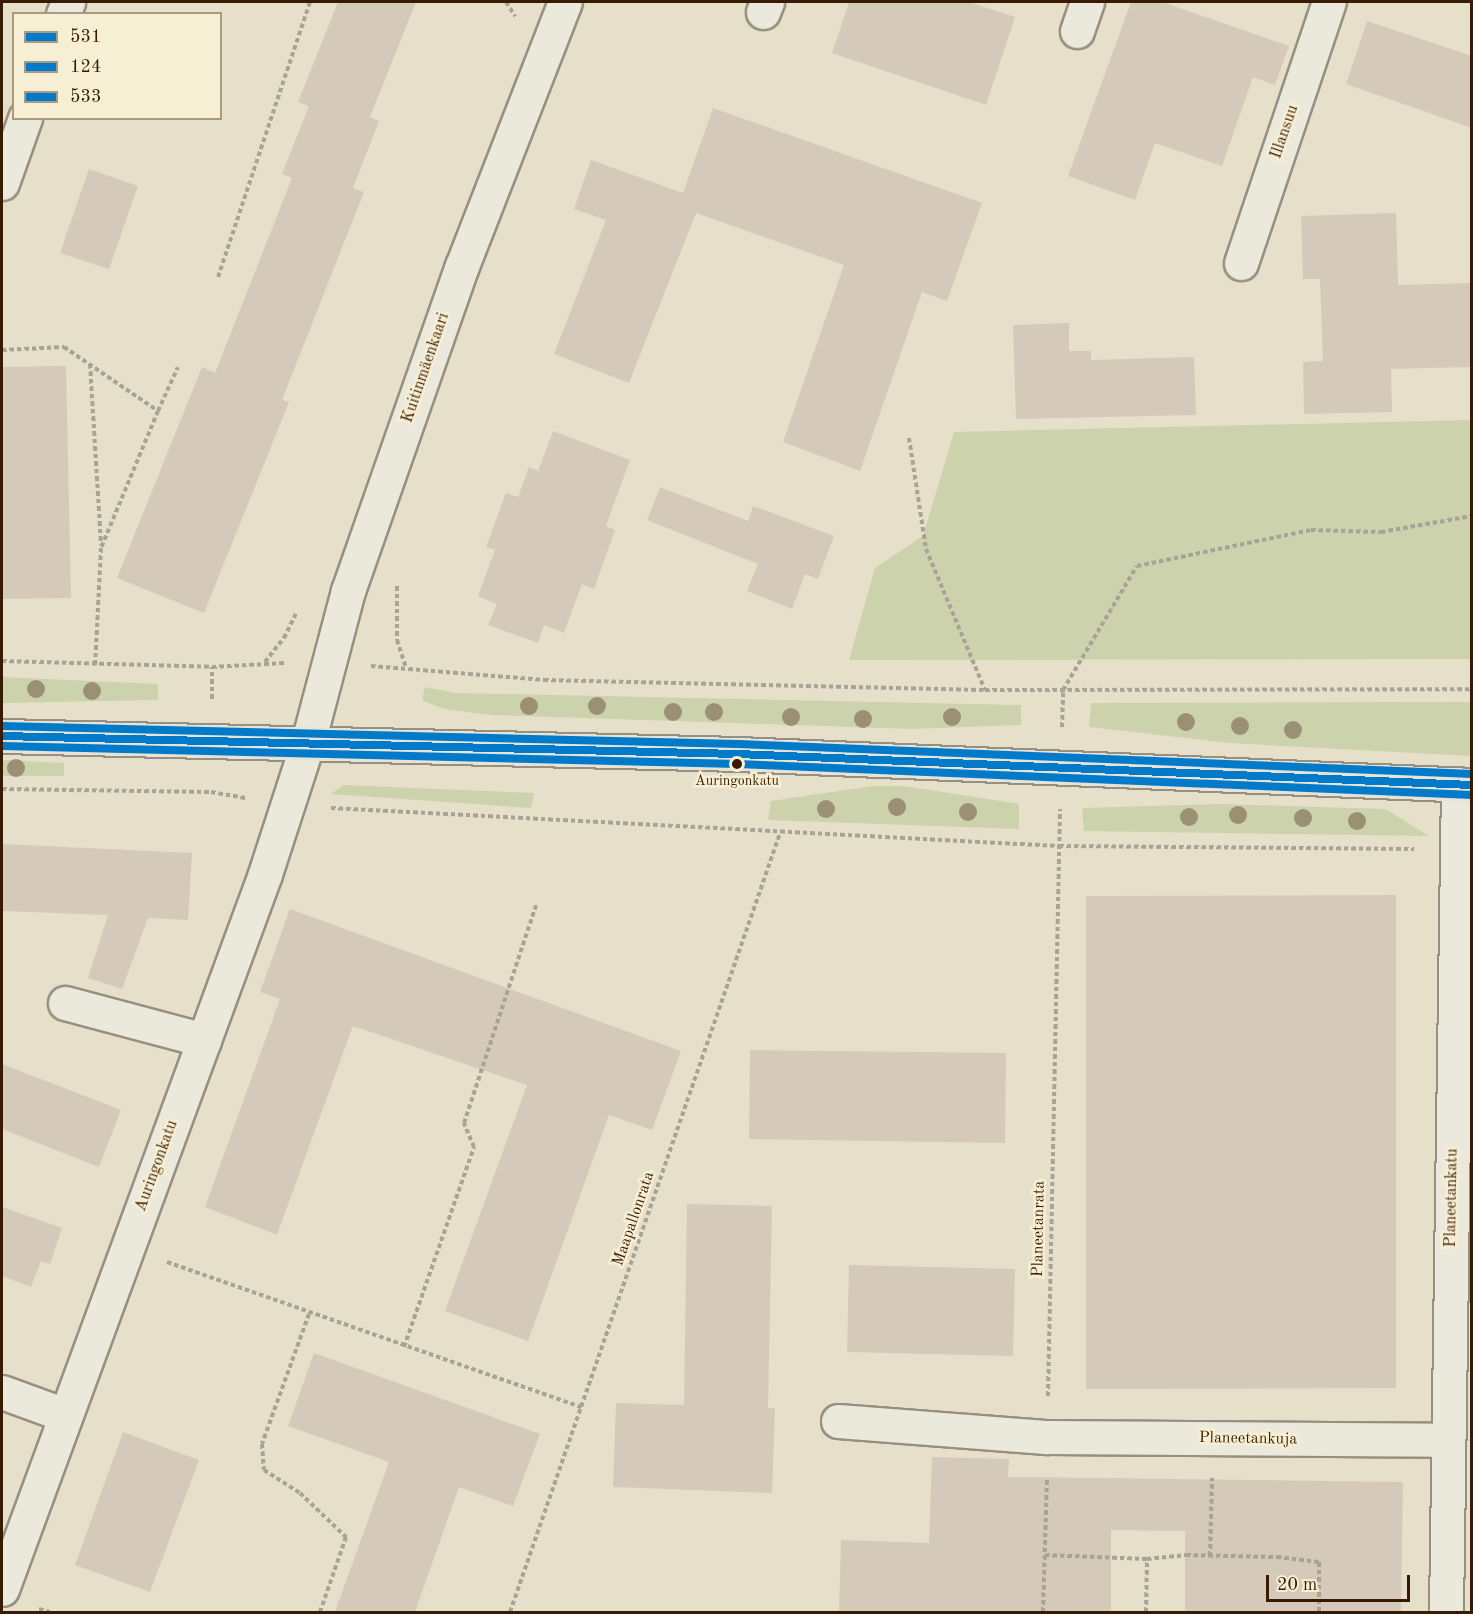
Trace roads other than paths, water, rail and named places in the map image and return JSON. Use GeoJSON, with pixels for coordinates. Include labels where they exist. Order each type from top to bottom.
{"type":"FeatureCollection","features":[{"type":"Feature","properties":{"kind":"main road"},"geometry":{"type":"LineString","coordinates":[[2,736],[738,754],[1465,784]]}},
{"type":"Feature","properties":{"kind":"street","name":"Kuitinmäenkaari"},"geometry":{"type":"LineString","coordinates":[[308,742],[348,591],[462,266],[565,2]]}},
{"type":"Feature","properties":{"kind":"street","name":"Illansuu"},"geometry":{"type":"LineString","coordinates":[[1241,263],[1329,2]]}},
{"type":"Feature","properties":{"kind":"street"},"geometry":{"type":"LineString","coordinates":[[2,183],[25,120]]}},
{"type":"Feature","properties":{"kind":"street","name":"Auringonkatu"},"geometry":{"type":"LineString","coordinates":[[2,1589],[204,1040],[308,742]]}},
{"type":"Feature","properties":{"kind":"street","name":"Planeetankatu"},"geometry":{"type":"LineString","coordinates":[[1446,1612],[1456,851],[1465,784]]}},
{"type":"Feature","properties":{"kind":"street"},"geometry":{"type":"LineString","coordinates":[[65,1003],[204,1040]]}},
{"type":"Feature","properties":{"kind":"street"},"geometry":{"type":"LineString","coordinates":[[2,1392],[65,1415]]}},
{"type":"Feature","properties":{"kind":"street","name":"Planeetankuja"},"geometry":{"type":"LineString","coordinates":[[838,1421],[1047,1437],[1448,1440]]}},
{"type":"Feature","properties":{"kind":"place","name":"Auringonkatu"},"geometry":{"type":"Point","coordinates":[737,764]}}]}
